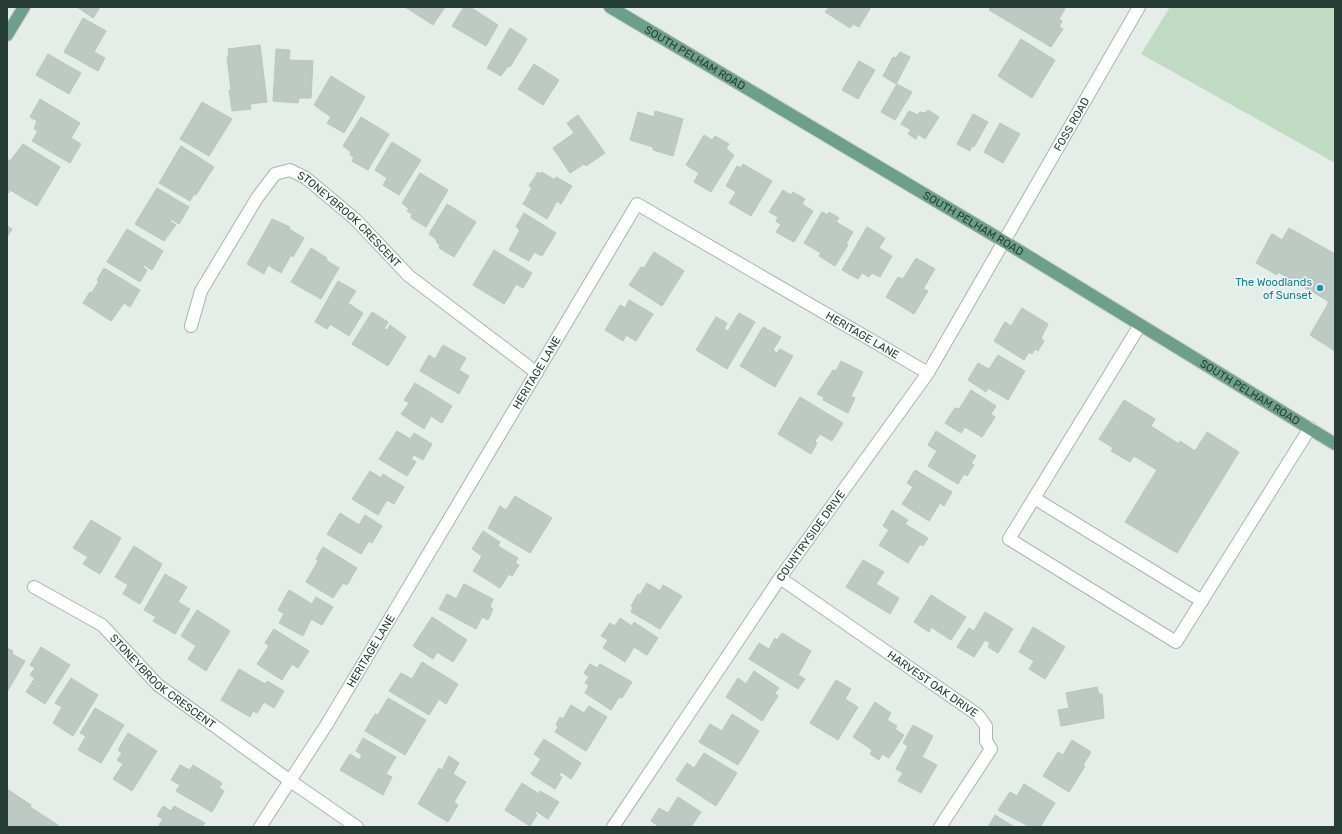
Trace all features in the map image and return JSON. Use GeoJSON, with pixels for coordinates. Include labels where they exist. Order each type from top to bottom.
{"type":"FeatureCollection","features":[{"type":"Feature","properties":{"kind":"main road"},"geometry":{"type":"LineString","coordinates":[[7,35],[24,7]]}},
{"type":"Feature","properties":{"kind":"main road","name":"SOUTH PELHAM ROAD"},"geometry":{"type":"LineString","coordinates":[[610,7],[1005,242],[1335,444]]}},
{"type":"Feature","properties":{"kind":"street","name":"FOSS ROAD"},"geometry":{"type":"LineString","coordinates":[[1005,242],[1139,7]]}},
{"type":"Feature","properties":{"kind":"street","name":"STONEYBROOK CRESCENT"},"geometry":{"type":"LineString","coordinates":[[192,326],[201,291],[257,198],[275,174],[290,170],[306,178],[349,214],[409,276],[537,373]]}},
{"type":"Feature","properties":{"kind":"street","name":"HERITAGE LANE"},"geometry":{"type":"LineString","coordinates":[[260,827],[288,780],[331,717],[637,204],[928,373]]}},
{"type":"Feature","properties":{"kind":"street","name":"COUNTRYSIDE DRIVE"},"geometry":{"type":"LineString","coordinates":[[613,827],[780,578],[928,373],[1005,242]]}},
{"type":"Feature","properties":{"kind":"street"},"geometry":{"type":"LineString","coordinates":[[1140,325],[1009,539],[1176,642],[1310,428]]}},
{"type":"Feature","properties":{"kind":"street"},"geometry":{"type":"LineString","coordinates":[[1034,498],[1202,601]]}},
{"type":"Feature","properties":{"kind":"street","name":"HARVEST OAK DRIVE"},"geometry":{"type":"LineString","coordinates":[[780,578],[978,715],[986,726],[986,741],[991,749],[940,827]]}},
{"type":"Feature","properties":{"kind":"street","name":"STONEYBROOK CRESCENT"},"geometry":{"type":"LineString","coordinates":[[34,587],[102,625],[158,685],[288,780]]}},
{"type":"Feature","properties":{"kind":"street"},"geometry":{"type":"LineString","coordinates":[[288,780],[357,827]]}},
{"type":"Feature","properties":{"kind":"green space"},"geometry":{"type":"Polygon","coordinates":[[[1170,7],[1335,7],[1335,163],[1141,54],[1170,7]]]}},
{"type":"Feature","properties":{"kind":"building"},"geometry":{"type":"Polygon","coordinates":[[[77,7],[100,7],[93,18],[77,7]]]}},
{"type":"Feature","properties":{"kind":"building"},"geometry":{"type":"Polygon","coordinates":[[[405,7],[445,7],[433,25],[405,7]]]}},
{"type":"Feature","properties":{"kind":"building"},"geometry":{"type":"Polygon","coordinates":[[[464,7],[470,7],[498,25],[486,46],[452,26],[464,7]]]}},
{"type":"Feature","properties":{"kind":"building"},"geometry":{"type":"Polygon","coordinates":[[[829,7],[871,7],[859,27],[853,24],[850,28],[825,12],[829,7]]]}},
{"type":"Feature","properties":{"kind":"building"},"geometry":{"type":"Polygon","coordinates":[[[990,7],[1061,7],[1065,9],[1059,19],[1062,21],[1059,27],[1063,29],[1051,47],[989,10],[990,7]]]}},
{"type":"Feature","properties":{"kind":"building"},"geometry":{"type":"Polygon","coordinates":[[[83,18],[106,31],[94,52],[105,58],[98,71],[64,52],[83,18]]]}},
{"type":"Feature","properties":{"kind":"building"},"geometry":{"type":"Polygon","coordinates":[[[510,28],[527,39],[510,67],[508,66],[501,76],[487,68],[510,28]]]}},
{"type":"Feature","properties":{"kind":"building"},"geometry":{"type":"Polygon","coordinates":[[[1021,39],[1055,60],[1032,98],[998,76],[1021,39]]]}},
{"type":"Feature","properties":{"kind":"building"},"geometry":{"type":"Polygon","coordinates":[[[260,45],[267,102],[250,104],[251,109],[232,111],[229,90],[231,90],[227,57],[229,57],[228,49],[260,45]]]}},
{"type":"Feature","properties":{"kind":"building"},"geometry":{"type":"Polygon","coordinates":[[[276,49],[290,50],[289,60],[313,61],[311,98],[299,98],[298,103],[273,101],[276,49]]]}},
{"type":"Feature","properties":{"kind":"building"},"geometry":{"type":"Polygon","coordinates":[[[900,52],[910,57],[896,84],[883,76],[893,57],[896,58],[900,52]]]}},
{"type":"Feature","properties":{"kind":"building"},"geometry":{"type":"Polygon","coordinates":[[[48,54],[81,73],[69,94],[36,75],[48,54]]]}},
{"type":"Feature","properties":{"kind":"building"},"geometry":{"type":"Polygon","coordinates":[[[859,61],[875,70],[858,99],[842,90],[859,61]]]}},
{"type":"Feature","properties":{"kind":"building"},"geometry":{"type":"Polygon","coordinates":[[[534,64],[559,80],[543,105],[518,89],[534,64]]]}},
{"type":"Feature","properties":{"kind":"building"},"geometry":{"type":"Polygon","coordinates":[[[331,76],[365,97],[344,133],[327,123],[331,117],[314,105],[331,76]]]}},
{"type":"Feature","properties":{"kind":"building"},"geometry":{"type":"Polygon","coordinates":[[[897,84],[912,92],[895,120],[881,112],[897,84]]]}},
{"type":"Feature","properties":{"kind":"building"},"geometry":{"type":"Polygon","coordinates":[[[40,99],[80,123],[71,138],[81,144],[70,163],[32,141],[38,131],[34,129],[37,121],[30,117],[40,99]]]}},
{"type":"Feature","properties":{"kind":"building"},"geometry":{"type":"Polygon","coordinates":[[[202,102],[232,119],[209,156],[180,139],[202,102]]]}},
{"type":"Feature","properties":{"kind":"building"},"geometry":{"type":"Polygon","coordinates":[[[928,110],[939,117],[925,139],[918,134],[916,139],[908,134],[911,130],[901,124],[909,111],[918,115],[920,112],[925,113],[928,110]]]}},
{"type":"Feature","properties":{"kind":"building"},"geometry":{"type":"Polygon","coordinates":[[[655,111],[683,119],[673,156],[653,150],[653,147],[630,140],[638,112],[654,117],[655,111]]]}},
{"type":"Feature","properties":{"kind":"building"},"geometry":{"type":"Polygon","coordinates":[[[973,114],[988,122],[974,147],[972,146],[970,151],[957,144],[973,114]]]}},
{"type":"Feature","properties":{"kind":"building"},"geometry":{"type":"Polygon","coordinates":[[[578,115],[605,153],[586,166],[584,164],[570,173],[553,148],[574,133],[567,123],[578,115]]]}},
{"type":"Feature","properties":{"kind":"building"},"geometry":{"type":"Polygon","coordinates":[[[361,117],[389,134],[368,170],[352,161],[354,157],[350,155],[351,152],[343,146],[361,117]]]}},
{"type":"Feature","properties":{"kind":"building"},"geometry":{"type":"Polygon","coordinates":[[[1000,123],[1020,134],[1003,163],[984,152],[1000,123]]]}},
{"type":"Feature","properties":{"kind":"building"},"geometry":{"type":"Polygon","coordinates":[[[704,135],[712,140],[715,136],[729,144],[726,149],[734,155],[711,192],[694,182],[699,173],[686,165],[704,135]]]}},
{"type":"Feature","properties":{"kind":"building"},"geometry":{"type":"Polygon","coordinates":[[[392,142],[421,160],[399,195],[383,185],[387,178],[375,170],[392,142]]]}},
{"type":"Feature","properties":{"kind":"building"},"geometry":{"type":"Polygon","coordinates":[[[23,144],[60,167],[37,206],[10,190],[7,195],[7,159],[10,161],[23,144]]]}},
{"type":"Feature","properties":{"kind":"building"},"geometry":{"type":"Polygon","coordinates":[[[181,146],[214,167],[196,195],[194,194],[190,201],[159,183],[181,146]]]}},
{"type":"Feature","properties":{"kind":"building"},"geometry":{"type":"Polygon","coordinates":[[[743,164],[772,181],[751,216],[729,203],[736,192],[726,186],[737,166],[741,168],[743,164]]]}},
{"type":"Feature","properties":{"kind":"building"},"geometry":{"type":"Polygon","coordinates":[[[538,172],[541,174],[542,172],[555,180],[556,177],[572,186],[561,204],[557,201],[547,219],[523,204],[532,188],[529,186],[538,172]]]}},
{"type":"Feature","properties":{"kind":"building"},"geometry":{"type":"Polygon","coordinates":[[[420,173],[448,190],[426,227],[411,218],[412,214],[407,211],[409,209],[402,203],[420,173]]]}},
{"type":"Feature","properties":{"kind":"building"},"geometry":{"type":"Polygon","coordinates":[[[157,188],[189,207],[179,224],[171,219],[170,221],[176,225],[164,241],[135,224],[157,188]]]}},
{"type":"Feature","properties":{"kind":"building"},"geometry":{"type":"Polygon","coordinates":[[[783,190],[791,195],[793,192],[805,199],[802,204],[813,211],[794,242],[776,232],[781,225],[776,221],[778,217],[769,212],[783,190]]]}},
{"type":"Feature","properties":{"kind":"building"},"geometry":{"type":"Polygon","coordinates":[[[447,204],[476,222],[454,257],[439,248],[440,245],[436,242],[437,240],[429,234],[447,204]]]}},
{"type":"Feature","properties":{"kind":"building"},"geometry":{"type":"Polygon","coordinates":[[[822,212],[828,215],[829,212],[839,218],[836,222],[853,232],[846,244],[848,245],[835,266],[819,256],[821,253],[804,243],[822,212]]]}},
{"type":"Feature","properties":{"kind":"building"},"geometry":{"type":"Polygon","coordinates":[[[524,213],[556,233],[542,256],[534,252],[529,261],[509,250],[520,230],[516,227],[524,213]]]}},
{"type":"Feature","properties":{"kind":"building"},"geometry":{"type":"Polygon","coordinates":[[[272,219],[290,227],[289,229],[304,238],[293,257],[291,255],[281,273],[268,265],[264,274],[247,264],[272,219]]]}},
{"type":"Feature","properties":{"kind":"building"},"geometry":{"type":"Polygon","coordinates":[[[7,226],[12,229],[7,237],[7,226]]]}},
{"type":"Feature","properties":{"kind":"building"},"geometry":{"type":"Polygon","coordinates":[[[867,227],[885,238],[879,248],[892,256],[880,277],[872,273],[869,277],[862,273],[858,279],[842,270],[867,227]]]}},
{"type":"Feature","properties":{"kind":"building","name":"The Woodlands of Sunset"},"geometry":{"type":"Polygon","coordinates":[[[1289,228],[1335,254],[1335,351],[1310,335],[1328,304],[1328,301],[1278,272],[1277,275],[1256,263],[1271,235],[1273,234],[1282,240],[1289,228]]]}},
{"type":"Feature","properties":{"kind":"building"},"geometry":{"type":"Polygon","coordinates":[[[127,229],[163,251],[152,270],[144,265],[143,267],[147,270],[140,282],[107,262],[127,229]]]}},
{"type":"Feature","properties":{"kind":"building"},"geometry":{"type":"Polygon","coordinates":[[[311,248],[339,268],[321,299],[291,282],[311,248]]]}},
{"type":"Feature","properties":{"kind":"building"},"geometry":{"type":"Polygon","coordinates":[[[494,250],[532,273],[523,288],[516,284],[512,291],[505,287],[512,292],[504,304],[473,285],[494,250]]]}},
{"type":"Feature","properties":{"kind":"building"},"geometry":{"type":"Polygon","coordinates":[[[654,252],[684,271],[662,306],[629,285],[641,267],[644,268],[654,252]]]}},
{"type":"Feature","properties":{"kind":"building"},"geometry":{"type":"Polygon","coordinates":[[[916,258],[935,269],[923,289],[928,291],[914,314],[886,297],[898,277],[903,279],[916,258]]]}},
{"type":"Feature","properties":{"kind":"building"},"geometry":{"type":"Polygon","coordinates":[[[104,268],[140,290],[130,307],[124,303],[111,321],[83,303],[90,292],[92,293],[104,268]]]}},
{"type":"Feature","properties":{"kind":"building"},"geometry":{"type":"Polygon","coordinates":[[[338,281],[356,291],[348,303],[363,313],[349,336],[330,324],[327,329],[315,322],[338,281]]]}},
{"type":"Feature","properties":{"kind":"building"},"geometry":{"type":"Polygon","coordinates":[[[629,300],[653,314],[636,341],[626,335],[623,341],[605,330],[620,305],[625,308],[629,300]]]}},
{"type":"Feature","properties":{"kind":"building"},"geometry":{"type":"Polygon","coordinates":[[[1022,308],[1048,324],[1041,338],[1044,341],[1038,351],[1035,349],[1032,354],[1029,352],[1024,360],[994,341],[1005,322],[1011,326],[1022,308]]]}},
{"type":"Feature","properties":{"kind":"building"},"geometry":{"type":"Polygon","coordinates":[[[372,312],[388,322],[384,329],[387,330],[390,325],[406,337],[388,366],[352,344],[372,312]]]}},
{"type":"Feature","properties":{"kind":"building"},"geometry":{"type":"Polygon","coordinates":[[[739,313],[755,322],[727,369],[696,350],[716,317],[727,323],[724,329],[728,331],[739,313]]]}},
{"type":"Feature","properties":{"kind":"building"},"geometry":{"type":"Polygon","coordinates":[[[763,327],[781,337],[773,350],[777,353],[780,349],[793,356],[775,387],[740,366],[763,327]]]}},
{"type":"Feature","properties":{"kind":"building"},"geometry":{"type":"Polygon","coordinates":[[[443,345],[466,358],[459,370],[469,376],[459,394],[420,371],[429,355],[435,359],[443,345]]]}},
{"type":"Feature","properties":{"kind":"building"},"geometry":{"type":"Polygon","coordinates":[[[998,355],[1025,371],[1008,400],[988,388],[986,392],[968,380],[978,363],[989,369],[998,355]]]}},
{"type":"Feature","properties":{"kind":"building"},"geometry":{"type":"Polygon","coordinates":[[[841,361],[863,372],[851,396],[855,398],[848,413],[823,400],[824,397],[817,394],[833,370],[836,371],[841,361]]]}},
{"type":"Feature","properties":{"kind":"building"},"geometry":{"type":"Polygon","coordinates":[[[415,383],[452,406],[442,423],[431,416],[424,429],[401,414],[409,403],[404,400],[415,383]]]}},
{"type":"Feature","properties":{"kind":"building"},"geometry":{"type":"Polygon","coordinates":[[[971,390],[996,406],[991,414],[995,417],[982,437],[965,427],[961,433],[945,423],[955,408],[959,409],[971,390]]]}},
{"type":"Feature","properties":{"kind":"building"},"geometry":{"type":"Polygon","coordinates":[[[800,397],[843,423],[832,441],[820,434],[815,441],[817,443],[811,454],[778,434],[800,397]]]}},
{"type":"Feature","properties":{"kind":"building"},"geometry":{"type":"Polygon","coordinates":[[[1124,400],[1155,419],[1151,426],[1179,444],[1180,441],[1195,451],[1207,432],[1239,452],[1177,553],[1125,522],[1157,470],[1134,456],[1130,462],[1111,451],[1113,448],[1099,439],[1124,400]]]}},
{"type":"Feature","properties":{"kind":"building"},"geometry":{"type":"Polygon","coordinates":[[[397,431],[410,439],[414,433],[432,444],[423,460],[414,455],[411,459],[416,462],[407,476],[379,459],[397,431]]]}},
{"type":"Feature","properties":{"kind":"building"},"geometry":{"type":"Polygon","coordinates":[[[936,431],[976,456],[971,463],[974,465],[967,476],[964,474],[958,484],[928,466],[937,451],[928,445],[936,431]]]}},
{"type":"Feature","properties":{"kind":"building"},"geometry":{"type":"Polygon","coordinates":[[[915,470],[952,492],[944,506],[940,503],[929,521],[902,504],[913,487],[907,483],[915,470]]]}},
{"type":"Feature","properties":{"kind":"building"},"geometry":{"type":"Polygon","coordinates":[[[370,471],[381,478],[383,474],[404,487],[394,504],[387,500],[378,515],[352,499],[370,471]]]}},
{"type":"Feature","properties":{"kind":"building"},"geometry":{"type":"Polygon","coordinates":[[[515,496],[552,518],[530,553],[488,528],[500,506],[506,510],[515,496]]]}},
{"type":"Feature","properties":{"kind":"building"},"geometry":{"type":"Polygon","coordinates":[[[892,510],[908,520],[905,524],[928,538],[923,546],[920,544],[908,563],[879,545],[889,530],[883,526],[892,510]]]}},
{"type":"Feature","properties":{"kind":"building"},"geometry":{"type":"Polygon","coordinates":[[[340,513],[359,525],[365,515],[382,526],[372,543],[369,541],[361,554],[327,534],[340,513]]]}},
{"type":"Feature","properties":{"kind":"building"},"geometry":{"type":"Polygon","coordinates":[[[91,520],[121,538],[100,574],[83,564],[88,557],[73,548],[91,520]]]}},
{"type":"Feature","properties":{"kind":"building"},"geometry":{"type":"Polygon","coordinates":[[[483,531],[500,542],[498,546],[518,558],[515,563],[519,565],[512,576],[509,574],[500,588],[473,571],[482,556],[472,549],[483,531]]]}},
{"type":"Feature","properties":{"kind":"building"},"geometry":{"type":"Polygon","coordinates":[[[134,546],[162,564],[140,604],[123,594],[128,585],[115,577],[134,546]]]}},
{"type":"Feature","properties":{"kind":"building"},"geometry":{"type":"Polygon","coordinates":[[[323,547],[357,568],[347,585],[343,583],[333,598],[306,582],[318,561],[316,559],[323,547]]]}},
{"type":"Feature","properties":{"kind":"building"},"geometry":{"type":"Polygon","coordinates":[[[863,560],[884,572],[876,584],[899,598],[890,614],[846,587],[863,560]]]}},
{"type":"Feature","properties":{"kind":"building"},"geometry":{"type":"Polygon","coordinates":[[[165,574],[187,587],[178,602],[190,609],[175,634],[153,621],[156,617],[144,610],[165,574]]]}},
{"type":"Feature","properties":{"kind":"building"},"geometry":{"type":"Polygon","coordinates":[[[647,583],[660,591],[663,585],[682,596],[660,629],[631,612],[633,607],[631,606],[647,583]]]}},
{"type":"Feature","properties":{"kind":"building"},"geometry":{"type":"Polygon","coordinates":[[[464,584],[493,599],[490,607],[493,609],[488,620],[482,617],[476,629],[439,609],[447,594],[456,599],[464,584]]]}},
{"type":"Feature","properties":{"kind":"building"},"geometry":{"type":"Polygon","coordinates":[[[289,590],[312,604],[316,597],[333,607],[322,625],[311,619],[303,636],[279,623],[284,614],[278,610],[289,590]]]}},
{"type":"Feature","properties":{"kind":"building"},"geometry":{"type":"Polygon","coordinates":[[[931,595],[966,617],[951,640],[931,627],[929,632],[914,622],[931,595]]]}},
{"type":"Feature","properties":{"kind":"building"},"geometry":{"type":"Polygon","coordinates":[[[197,610],[230,631],[206,671],[188,659],[196,646],[181,636],[197,610]]]}},
{"type":"Feature","properties":{"kind":"building"},"geometry":{"type":"Polygon","coordinates":[[[985,612],[1013,629],[998,653],[988,647],[990,643],[985,640],[974,657],[957,647],[969,628],[974,631],[985,612]]]}},
{"type":"Feature","properties":{"kind":"building"},"geometry":{"type":"Polygon","coordinates":[[[432,617],[467,640],[453,662],[437,652],[433,659],[413,646],[432,617]]]}},
{"type":"Feature","properties":{"kind":"building"},"geometry":{"type":"Polygon","coordinates":[[[620,618],[632,626],[634,622],[658,638],[647,655],[634,647],[625,662],[603,648],[608,640],[601,636],[610,623],[615,626],[620,618]]]}},
{"type":"Feature","properties":{"kind":"building"},"geometry":{"type":"Polygon","coordinates":[[[1033,627],[1065,647],[1045,679],[1029,669],[1034,661],[1019,652],[1033,627]]]}},
{"type":"Feature","properties":{"kind":"building"},"geometry":{"type":"Polygon","coordinates":[[[274,629],[309,651],[298,668],[292,664],[282,680],[257,664],[269,646],[265,643],[274,629]]]}},
{"type":"Feature","properties":{"kind":"building"},"geometry":{"type":"Polygon","coordinates":[[[782,633],[811,651],[798,675],[805,679],[798,689],[749,659],[759,643],[769,649],[775,638],[777,640],[782,633]]]}},
{"type":"Feature","properties":{"kind":"building"},"geometry":{"type":"Polygon","coordinates":[[[41,647],[70,665],[45,704],[26,692],[35,678],[30,675],[35,668],[30,665],[41,647]]]}},
{"type":"Feature","properties":{"kind":"building"},"geometry":{"type":"Polygon","coordinates":[[[7,648],[13,651],[12,654],[25,661],[7,692],[7,648]]]}},
{"type":"Feature","properties":{"kind":"building"},"geometry":{"type":"Polygon","coordinates":[[[422,662],[458,684],[446,704],[439,699],[429,715],[389,691],[401,673],[412,679],[422,662]]]}},
{"type":"Feature","properties":{"kind":"building"},"geometry":{"type":"Polygon","coordinates":[[[590,664],[597,668],[600,664],[632,682],[622,698],[619,697],[611,710],[585,693],[589,685],[585,683],[589,677],[584,673],[590,664]]]}},
{"type":"Feature","properties":{"kind":"building"},"geometry":{"type":"Polygon","coordinates":[[[239,669],[265,684],[267,681],[284,691],[274,708],[264,702],[257,713],[253,711],[250,717],[221,700],[239,669]]]}},
{"type":"Feature","properties":{"kind":"building"},"geometry":{"type":"Polygon","coordinates":[[[754,671],[779,688],[775,693],[778,696],[762,721],[726,697],[738,678],[746,684],[754,671]]]}},
{"type":"Feature","properties":{"kind":"building"},"geometry":{"type":"Polygon","coordinates":[[[71,678],[98,695],[73,736],[53,723],[62,707],[55,703],[71,678]]]}},
{"type":"Feature","properties":{"kind":"building"},"geometry":{"type":"Polygon","coordinates":[[[836,680],[851,689],[845,699],[858,707],[838,740],[810,723],[836,680]]]}},
{"type":"Feature","properties":{"kind":"building"},"geometry":{"type":"Polygon","coordinates":[[[1097,687],[1099,694],[1102,694],[1104,718],[1061,726],[1058,710],[1069,708],[1066,693],[1097,687]]]}},
{"type":"Feature","properties":{"kind":"building"},"geometry":{"type":"Polygon","coordinates":[[[388,698],[426,720],[405,755],[365,731],[375,714],[378,715],[388,698]]]}},
{"type":"Feature","properties":{"kind":"building"},"geometry":{"type":"Polygon","coordinates":[[[875,702],[891,713],[887,720],[897,726],[895,729],[904,735],[889,758],[882,754],[879,760],[870,754],[872,750],[853,737],[875,702]]]}},
{"type":"Feature","properties":{"kind":"building"},"geometry":{"type":"Polygon","coordinates":[[[571,705],[584,713],[589,706],[607,717],[586,751],[555,732],[558,727],[556,725],[560,717],[563,719],[571,705]]]}},
{"type":"Feature","properties":{"kind":"building"},"geometry":{"type":"Polygon","coordinates":[[[95,708],[124,725],[101,763],[78,750],[86,736],[80,733],[95,708]]]}},
{"type":"Feature","properties":{"kind":"building"},"geometry":{"type":"Polygon","coordinates":[[[732,714],[759,731],[738,765],[699,742],[710,724],[722,731],[732,714]]]}},
{"type":"Feature","properties":{"kind":"building"},"geometry":{"type":"Polygon","coordinates":[[[913,725],[933,736],[922,757],[937,765],[921,793],[898,781],[903,773],[896,769],[908,746],[903,743],[913,725]]]}},
{"type":"Feature","properties":{"kind":"building"},"geometry":{"type":"Polygon","coordinates":[[[128,733],[157,751],[132,791],[113,779],[123,764],[117,760],[122,753],[118,750],[128,733]]]}},
{"type":"Feature","properties":{"kind":"building"},"geometry":{"type":"Polygon","coordinates":[[[363,738],[396,757],[386,774],[392,777],[383,795],[340,770],[350,754],[359,760],[362,755],[356,751],[363,738]]]}},
{"type":"Feature","properties":{"kind":"building"},"geometry":{"type":"Polygon","coordinates":[[[544,739],[581,763],[571,779],[561,772],[559,775],[562,777],[555,789],[531,774],[541,759],[534,754],[544,739]]]}},
{"type":"Feature","properties":{"kind":"building"},"geometry":{"type":"Polygon","coordinates":[[[1072,740],[1091,752],[1083,765],[1085,766],[1069,792],[1043,776],[1058,752],[1063,755],[1072,740]]]}},
{"type":"Feature","properties":{"kind":"building"},"geometry":{"type":"Polygon","coordinates":[[[704,753],[737,773],[716,806],[676,780],[687,763],[694,768],[704,753]]]}},
{"type":"Feature","properties":{"kind":"building"},"geometry":{"type":"Polygon","coordinates":[[[449,756],[459,763],[453,774],[466,782],[454,802],[458,805],[448,822],[418,804],[439,768],[442,770],[449,756]]]}},
{"type":"Feature","properties":{"kind":"building"},"geometry":{"type":"Polygon","coordinates":[[[180,765],[190,770],[193,765],[222,783],[219,788],[224,791],[212,812],[176,791],[180,785],[171,780],[180,765]]]}},
{"type":"Feature","properties":{"kind":"building"},"geometry":{"type":"Polygon","coordinates":[[[522,783],[539,794],[540,791],[559,802],[548,819],[536,811],[535,813],[537,815],[530,826],[505,810],[522,783]]]}},
{"type":"Feature","properties":{"kind":"building"},"geometry":{"type":"Polygon","coordinates":[[[1024,784],[1055,803],[1040,827],[1030,827],[998,810],[1010,792],[1017,796],[1024,784]]]}},
{"type":"Feature","properties":{"kind":"building"},"geometry":{"type":"Polygon","coordinates":[[[7,789],[31,805],[30,807],[58,825],[57,827],[7,827],[7,789]]]}},
{"type":"Feature","properties":{"kind":"building"},"geometry":{"type":"Polygon","coordinates":[[[678,797],[701,812],[691,827],[660,827],[651,821],[659,808],[668,813],[678,797]]]}},
{"type":"Feature","properties":{"kind":"building"},"geometry":{"type":"Polygon","coordinates":[[[163,806],[171,811],[174,806],[205,823],[202,827],[163,827],[159,825],[163,819],[157,816],[163,806]]]}},
{"type":"Feature","properties":{"kind":"building"},"geometry":{"type":"Polygon","coordinates":[[[995,815],[1013,826],[988,827],[995,815]]]}},
{"type":"Feature","properties":{"kind":"place","name":"The Woodlands of Sunset"},"geometry":{"type":"Point","coordinates":[1320,288]}}]}
